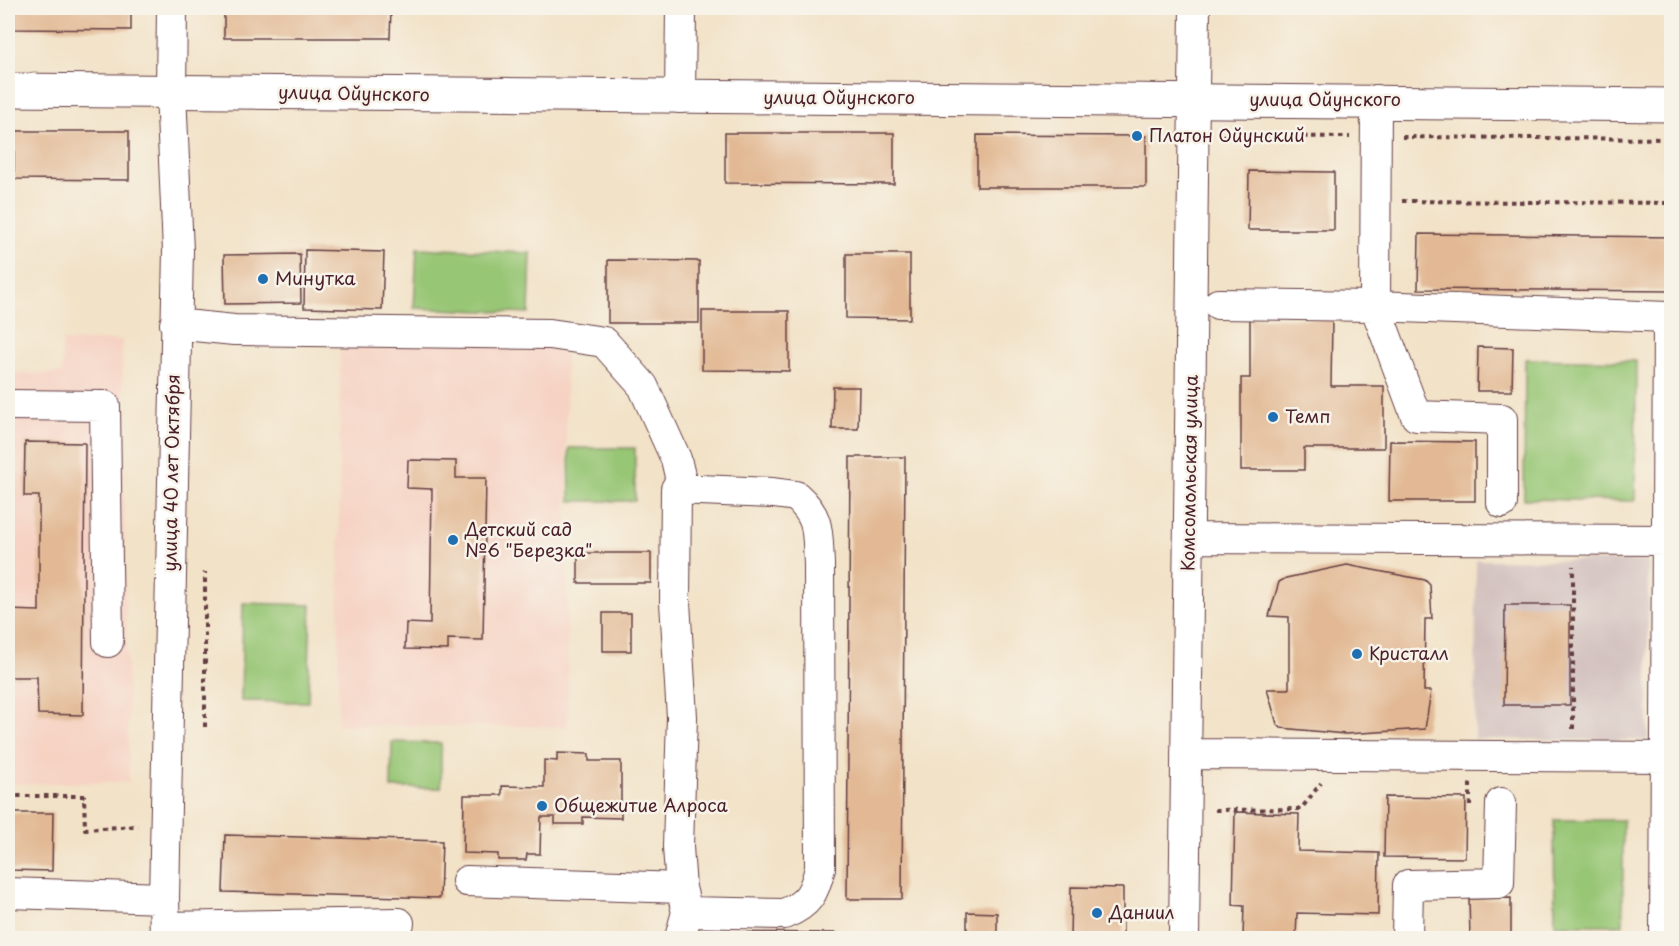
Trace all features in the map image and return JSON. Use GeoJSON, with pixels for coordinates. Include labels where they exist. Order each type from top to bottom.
{"type":"FeatureCollection","features":[{"type":"Feature","properties":{"kind":"main road","name":"улица Ойунского"},"geometry":{"type":"LineString","coordinates":[[8,90],[681,98],[1376,100],[1671,105]]}},
{"type":"Feature","properties":{"kind":"street","name":"улица 40 лет Октября"},"geometry":{"type":"LineString","coordinates":[[165,933],[165,824],[178,251],[171,92],[172,8]]}},
{"type":"Feature","properties":{"kind":"street"},"geometry":{"type":"LineString","coordinates":[[681,8],[681,98]]}},
{"type":"Feature","properties":{"kind":"street","name":"Комсомольская улица"},"geometry":{"type":"LineString","coordinates":[[1184,939],[1201,754],[1189,538],[1195,8]]}},
{"type":"Feature","properties":{"kind":"street"},"geometry":{"type":"LineString","coordinates":[[1376,100],[1375,306],[1416,416],[1502,419],[1502,503]]}},
{"type":"Feature","properties":{"kind":"street"},"geometry":{"type":"LineString","coordinates":[[1218,304],[1375,306],[1670,317],[1665,939]]}},
{"type":"Feature","properties":{"kind":"street"},"geometry":{"type":"LineString","coordinates":[[175,324],[234,330],[550,334],[604,342],[642,386],[676,459],[680,476],[676,489],[675,602],[682,717],[678,847],[683,913]]}},
{"type":"Feature","properties":{"kind":"street"},"geometry":{"type":"LineString","coordinates":[[8,405],[105,406],[108,642]]}},
{"type":"Feature","properties":{"kind":"street"},"geometry":{"type":"LineString","coordinates":[[467,882],[683,913],[784,914],[797,909],[810,897],[816,887],[820,868],[819,564],[814,516],[796,496],[676,489]]}},
{"type":"Feature","properties":{"kind":"street"},"geometry":{"type":"LineString","coordinates":[[1189,538],[1667,540]]}},
{"type":"Feature","properties":{"kind":"street"},"geometry":{"type":"LineString","coordinates":[[1201,754],[1666,757]]}},
{"type":"Feature","properties":{"kind":"street"},"geometry":{"type":"LineString","coordinates":[[1407,939],[1408,885],[1499,883],[1501,803]]}},
{"type":"Feature","properties":{"kind":"street"},"geometry":{"type":"LineString","coordinates":[[8,893],[164,898]]}},
{"type":"Feature","properties":{"kind":"street"},"geometry":{"type":"LineString","coordinates":[[165,933],[399,923]]}},
{"type":"Feature","properties":{"kind":"path"},"geometry":{"type":"LineString","coordinates":[[1219,136],[1671,139]]}},
{"type":"Feature","properties":{"kind":"path"},"geometry":{"type":"LineString","coordinates":[[1393,201],[1671,203]]}},
{"type":"Feature","properties":{"kind":"path"},"geometry":{"type":"LineString","coordinates":[[1573,539],[1573,757]]}},
{"type":"Feature","properties":{"kind":"path"},"geometry":{"type":"LineString","coordinates":[[205,572],[205,727]]}},
{"type":"Feature","properties":{"kind":"path"},"geometry":{"type":"LineString","coordinates":[[1201,754],[1215,810],[1215,821]]}},
{"type":"Feature","properties":{"kind":"path"},"geometry":{"type":"LineString","coordinates":[[1470,777],[1470,810]]}},
{"type":"Feature","properties":{"kind":"path"},"geometry":{"type":"LineString","coordinates":[[1215,810],[1301,809],[1322,782]]}},
{"type":"Feature","properties":{"kind":"path"},"geometry":{"type":"LineString","coordinates":[[8,796],[84,796],[85,829],[165,824]]}},
{"type":"Feature","properties":{"kind":"shaded area"},"geometry":{"type":"Polygon","coordinates":[[[122,340],[129,782],[8,784],[8,374],[62,373],[62,341],[122,340]]]}},
{"type":"Feature","properties":{"kind":"shaded area","name":"Детский сад №6 \"Березка\""},"geometry":{"type":"Polygon","coordinates":[[[340,341],[545,343],[566,355],[568,727],[338,725],[340,341]]]}},
{"type":"Feature","properties":{"kind":"shaded area"},"geometry":{"type":"Polygon","coordinates":[[[1476,560],[1648,561],[1648,740],[1475,739],[1476,560]]]}},
{"type":"Feature","properties":{"kind":"green space"},"geometry":{"type":"Polygon","coordinates":[[[417,248],[531,253],[529,313],[414,308],[417,248]]]}},
{"type":"Feature","properties":{"kind":"green space"},"geometry":{"type":"Polygon","coordinates":[[[1525,359],[1636,361],[1635,501],[1524,499],[1525,359]]]}},
{"type":"Feature","properties":{"kind":"green space"},"geometry":{"type":"Polygon","coordinates":[[[569,448],[635,448],[635,501],[570,501],[569,448]]]}},
{"type":"Feature","properties":{"kind":"green space"},"geometry":{"type":"Polygon","coordinates":[[[243,603],[311,605],[308,702],[241,701],[243,603]]]}},
{"type":"Feature","properties":{"kind":"green space"},"geometry":{"type":"Polygon","coordinates":[[[392,742],[441,743],[441,788],[391,788],[392,742]]]}},
{"type":"Feature","properties":{"kind":"green space"},"geometry":{"type":"Polygon","coordinates":[[[1554,820],[1623,820],[1623,925],[1555,925],[1554,820]]]}},
{"type":"Feature","properties":{"kind":"building"},"geometry":{"type":"Polygon","coordinates":[[[14,8],[131,8],[131,30],[14,29],[14,8]]]}},
{"type":"Feature","properties":{"kind":"building"},"geometry":{"type":"Polygon","coordinates":[[[224,8],[391,8],[390,38],[224,38],[224,8]]]}},
{"type":"Feature","properties":{"kind":"building"},"geometry":{"type":"Polygon","coordinates":[[[14,131],[129,131],[129,180],[14,179],[14,131]]]}},
{"type":"Feature","properties":{"kind":"building"},"geometry":{"type":"Polygon","coordinates":[[[725,133],[894,133],[894,184],[725,183],[725,133]]]}},
{"type":"Feature","properties":{"kind":"building"},"geometry":{"type":"Polygon","coordinates":[[[977,135],[1146,136],[1146,187],[977,187],[977,135]]]}},
{"type":"Feature","properties":{"kind":"building"},"geometry":{"type":"Polygon","coordinates":[[[1249,171],[1334,172],[1334,230],[1248,230],[1249,171]]]}},
{"type":"Feature","properties":{"kind":"building"},"geometry":{"type":"Polygon","coordinates":[[[1419,234],[1672,237],[1672,291],[1418,289],[1419,234]]]}},
{"type":"Feature","properties":{"kind":"building"},"geometry":{"type":"Polygon","coordinates":[[[305,250],[384,252],[382,310],[304,308],[305,250]]]}},
{"type":"Feature","properties":{"kind":"building","name":"Минутка"},"geometry":{"type":"Polygon","coordinates":[[[300,254],[301,303],[225,304],[224,255],[300,254]]]}},
{"type":"Feature","properties":{"kind":"building"},"geometry":{"type":"Polygon","coordinates":[[[846,254],[910,254],[910,319],[846,318],[846,254]]]}},
{"type":"Feature","properties":{"kind":"building"},"geometry":{"type":"Polygon","coordinates":[[[608,260],[699,261],[699,323],[608,323],[608,260]]]}},
{"type":"Feature","properties":{"kind":"building"},"geometry":{"type":"Polygon","coordinates":[[[702,311],[789,311],[789,371],[702,370],[702,311]]]}},
{"type":"Feature","properties":{"kind":"building","name":"Темп"},"geometry":{"type":"Polygon","coordinates":[[[1250,318],[1332,319],[1331,386],[1384,386],[1384,448],[1304,448],[1304,470],[1241,470],[1241,378],[1250,378],[1250,318]]]}},
{"type":"Feature","properties":{"kind":"building"},"geometry":{"type":"Polygon","coordinates":[[[1478,347],[1513,348],[1512,391],[1477,391],[1478,347]]]}},
{"type":"Feature","properties":{"kind":"building"},"geometry":{"type":"Polygon","coordinates":[[[833,387],[859,387],[858,429],[832,429],[833,387]]]}},
{"type":"Feature","properties":{"kind":"building"},"geometry":{"type":"Polygon","coordinates":[[[1390,441],[1475,442],[1475,501],[1389,501],[1390,441]]]}},
{"type":"Feature","properties":{"kind":"building"},"geometry":{"type":"Polygon","coordinates":[[[25,442],[85,443],[83,715],[38,714],[37,677],[8,677],[8,610],[39,611],[39,496],[24,496],[25,442]]]}},
{"type":"Feature","properties":{"kind":"building"},"geometry":{"type":"Polygon","coordinates":[[[850,457],[905,457],[902,899],[847,899],[850,457]]]}},
{"type":"Feature","properties":{"kind":"building"},"geometry":{"type":"Polygon","coordinates":[[[408,460],[456,461],[456,478],[486,478],[483,640],[448,639],[448,650],[405,649],[406,623],[430,624],[432,489],[407,488],[408,460]]]}},
{"type":"Feature","properties":{"kind":"building"},"geometry":{"type":"Polygon","coordinates":[[[578,553],[651,553],[651,583],[578,583],[578,553]]]}},
{"type":"Feature","properties":{"kind":"building","name":"Кристалл"},"geometry":{"type":"Polygon","coordinates":[[[1347,565],[1425,580],[1430,585],[1432,619],[1425,619],[1424,691],[1431,691],[1425,729],[1345,734],[1281,728],[1277,724],[1267,689],[1289,689],[1289,617],[1269,616],[1279,582],[1286,578],[1347,565]]]}},
{"type":"Feature","properties":{"kind":"building"},"geometry":{"type":"Polygon","coordinates":[[[1505,605],[1570,605],[1570,705],[1504,705],[1505,605]]]}},
{"type":"Feature","properties":{"kind":"building"},"geometry":{"type":"Polygon","coordinates":[[[603,613],[631,613],[631,651],[603,651],[603,613]]]}},
{"type":"Feature","properties":{"kind":"building","name":"Общежитие Алроса"},"geometry":{"type":"Polygon","coordinates":[[[557,753],[589,754],[589,761],[621,761],[621,818],[583,817],[583,824],[555,824],[555,817],[541,817],[540,854],[527,854],[526,860],[498,860],[498,854],[463,853],[464,795],[502,795],[502,786],[544,787],[544,760],[557,761],[557,753]]]}},
{"type":"Feature","properties":{"kind":"building"},"geometry":{"type":"Polygon","coordinates":[[[1385,797],[1466,798],[1465,858],[1384,857],[1385,797]]]}},
{"type":"Feature","properties":{"kind":"building"},"geometry":{"type":"Polygon","coordinates":[[[1235,812],[1299,814],[1298,851],[1379,853],[1378,915],[1297,913],[1296,938],[1243,938],[1244,906],[1233,905],[1235,812]]]}},
{"type":"Feature","properties":{"kind":"building"},"geometry":{"type":"Polygon","coordinates":[[[8,813],[53,813],[52,871],[8,870],[8,813]]]}},
{"type":"Feature","properties":{"kind":"building"},"geometry":{"type":"Polygon","coordinates":[[[225,835],[442,841],[440,898],[223,892],[225,835]]]}},
{"type":"Feature","properties":{"kind":"building","name":"Даниил"},"geometry":{"type":"Polygon","coordinates":[[[1071,887],[1123,888],[1123,938],[1070,938],[1071,887]]]}},
{"type":"Feature","properties":{"kind":"building"},"geometry":{"type":"Polygon","coordinates":[[[1511,898],[1511,938],[1470,938],[1469,899],[1511,898]]]}},
{"type":"Feature","properties":{"kind":"building"},"geometry":{"type":"Polygon","coordinates":[[[967,912],[997,913],[997,938],[967,938],[967,912]]]}},
{"type":"Feature","properties":{"kind":"building"},"geometry":{"type":"Polygon","coordinates":[[[706,932],[837,933],[837,938],[705,938],[706,932]]]}},
{"type":"Feature","properties":{"kind":"place","name":"Платон Ойунский"},"geometry":{"type":"Point","coordinates":[1137,136]}},
{"type":"Feature","properties":{"kind":"place","name":"Минутка"},"geometry":{"type":"Point","coordinates":[263,279]}},
{"type":"Feature","properties":{"kind":"place","name":"Темп"},"geometry":{"type":"Point","coordinates":[1273,417]}},
{"type":"Feature","properties":{"kind":"place","name":"Детский сад №6 \"Березка\""},"geometry":{"type":"Point","coordinates":[453,540]}},
{"type":"Feature","properties":{"kind":"place","name":"Кристалл"},"geometry":{"type":"Point","coordinates":[1357,654]}},
{"type":"Feature","properties":{"kind":"place","name":"Общежитие Алроса"},"geometry":{"type":"Point","coordinates":[542,806]}},
{"type":"Feature","properties":{"kind":"place","name":"Даниил"},"geometry":{"type":"Point","coordinates":[1097,913]}}]}
